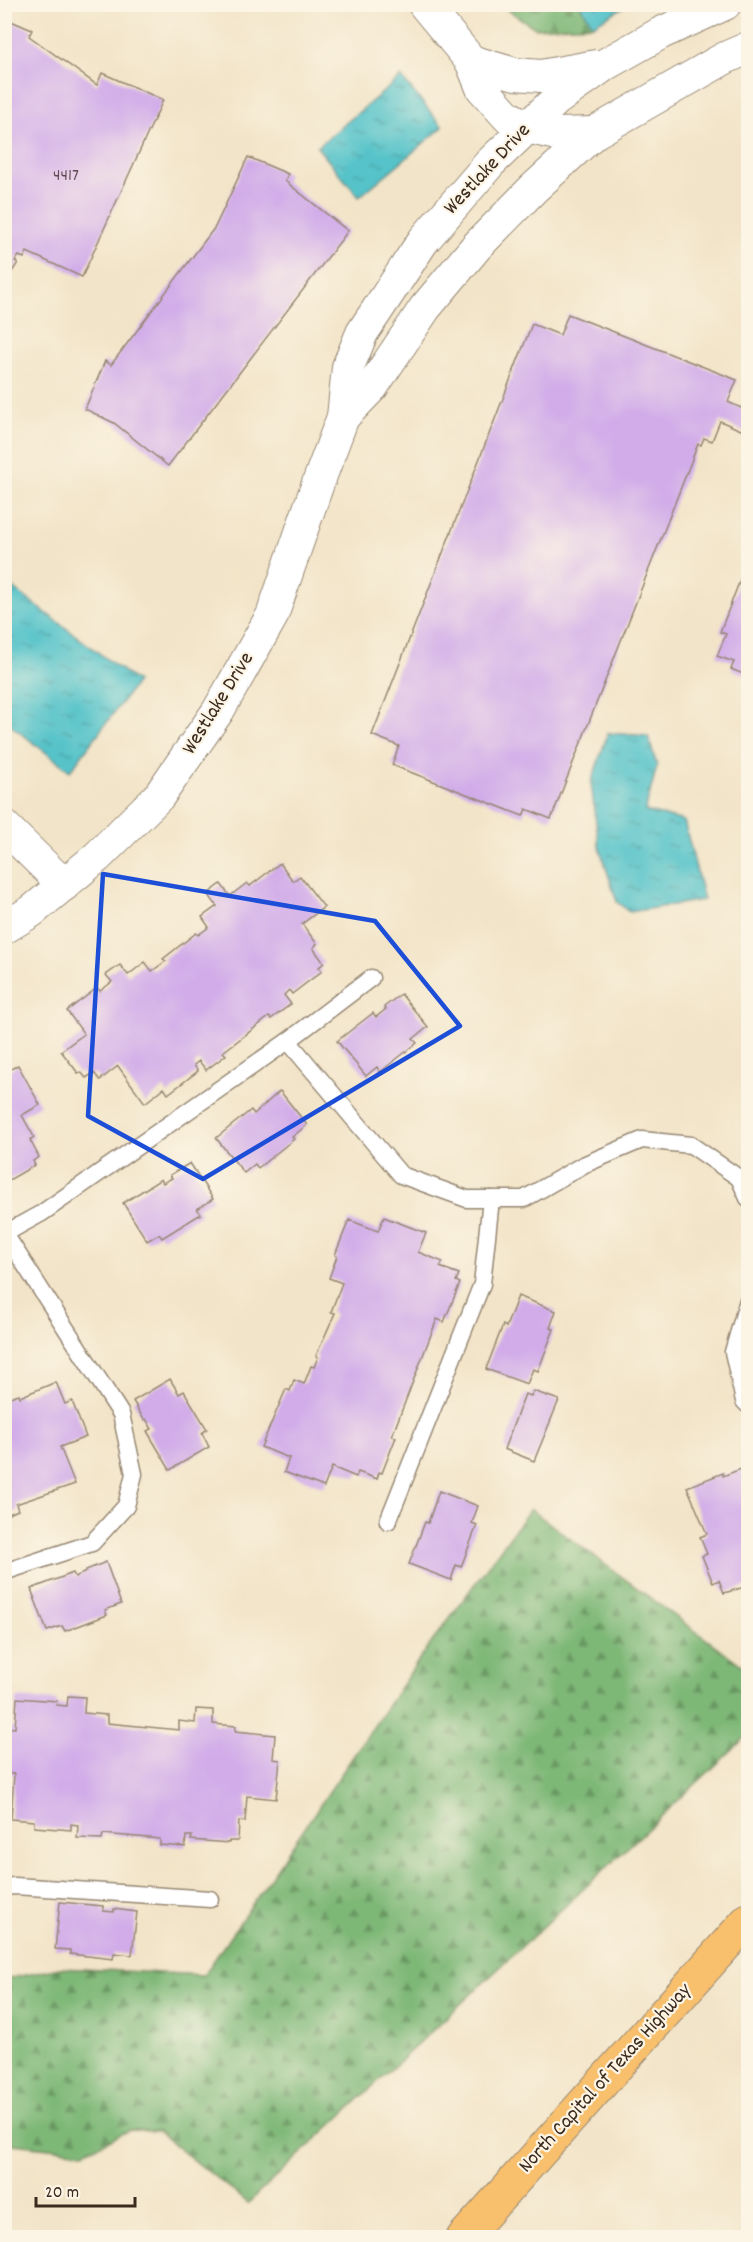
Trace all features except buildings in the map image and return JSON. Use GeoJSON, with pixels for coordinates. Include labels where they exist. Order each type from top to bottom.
{"type":"FeatureCollection","features":[{"type":"Feature","properties":{"kind":"highway","name":"North Capital of Texas Highway"},"geometry":{"type":"LineString","coordinates":[[463,2238],[748,1920]]}},
{"type":"Feature","properties":{"kind":"street"},"geometry":{"type":"LineString","coordinates":[[424,4],[471,61],[482,88],[507,116],[527,127],[556,134],[594,133]]}},
{"type":"Feature","properties":{"kind":"street","name":"Westlake Drive"},"geometry":{"type":"LineString","coordinates":[[4,928],[32,911],[97,857],[159,796],[218,711],[273,616],[316,486],[343,417],[348,367],[362,333],[423,242],[490,163],[556,100],[606,64],[662,33],[725,4]]}},
{"type":"Feature","properties":{"kind":"street","name":"Westlake Drive"},"geometry":{"type":"LineString","coordinates":[[343,417],[372,387],[424,308],[477,246],[533,189],[594,133],[724,58],[748,48]]}},
{"type":"Feature","properties":{"kind":"street"},"geometry":{"type":"LineString","coordinates":[[471,61],[515,74],[542,76],[606,64]]}},
{"type":"Feature","properties":{"kind":"street"},"geometry":{"type":"LineString","coordinates":[[4,826],[64,885]]}},
{"type":"Feature","properties":{"kind":"lane"},"geometry":{"type":"LineString","coordinates":[[4,1572],[92,1543],[126,1506],[134,1474],[120,1414],[5,1234],[42,1213],[288,1041],[371,978]]}},
{"type":"Feature","properties":{"kind":"lane"},"geometry":{"type":"LineString","coordinates":[[288,1041],[401,1175],[467,1199],[524,1199],[584,1165],[642,1140],[691,1146],[739,1178],[748,1198]]}},
{"type":"Feature","properties":{"kind":"lane"},"geometry":{"type":"LineString","coordinates":[[388,1521],[482,1284],[491,1199]]}},
{"type":"Feature","properties":{"kind":"lane"},"geometry":{"type":"LineString","coordinates":[[748,1300],[733,1352],[744,1401],[748,1405]]}},
{"type":"Feature","properties":{"kind":"lane"},"geometry":{"type":"LineString","coordinates":[[4,1887],[210,1899]]}},
{"type":"Feature","properties":{"kind":"highlighted area"},"geometry":{"type":"Polygon","coordinates":[[[103,874],[375,921],[460,1026],[203,1179],[88,1116],[103,874]]]}},
{"type":"Feature","properties":{"kind":"green space"},"geometry":{"type":"Polygon","coordinates":[[[500,5],[580,5],[593,25],[535,28],[500,5]]]}},
{"type":"Feature","properties":{"kind":"green space"},"geometry":{"type":"Polygon","coordinates":[[[530,1509],[748,1670],[748,1735],[248,2203],[157,2131],[130,2130],[84,2152],[5,2143],[5,1979],[60,1968],[204,1975],[421,1657],[530,1509]]]}},
{"type":"Feature","properties":{"kind":"water"},"geometry":{"type":"Polygon","coordinates":[[[580,5],[627,5],[593,25],[580,5]]]}},
{"type":"Feature","properties":{"kind":"water"},"geometry":{"type":"Polygon","coordinates":[[[401,77],[443,127],[359,197],[317,147],[401,77]]]}},
{"type":"Feature","properties":{"kind":"water"},"geometry":{"type":"Polygon","coordinates":[[[5,582],[137,682],[70,771],[5,721],[5,582]]]}},
{"type":"Feature","properties":{"kind":"water"},"geometry":{"type":"Polygon","coordinates":[[[608,733],[648,736],[657,766],[645,811],[684,821],[704,900],[630,912],[617,902],[599,846],[591,783],[608,733]]]}}]}
